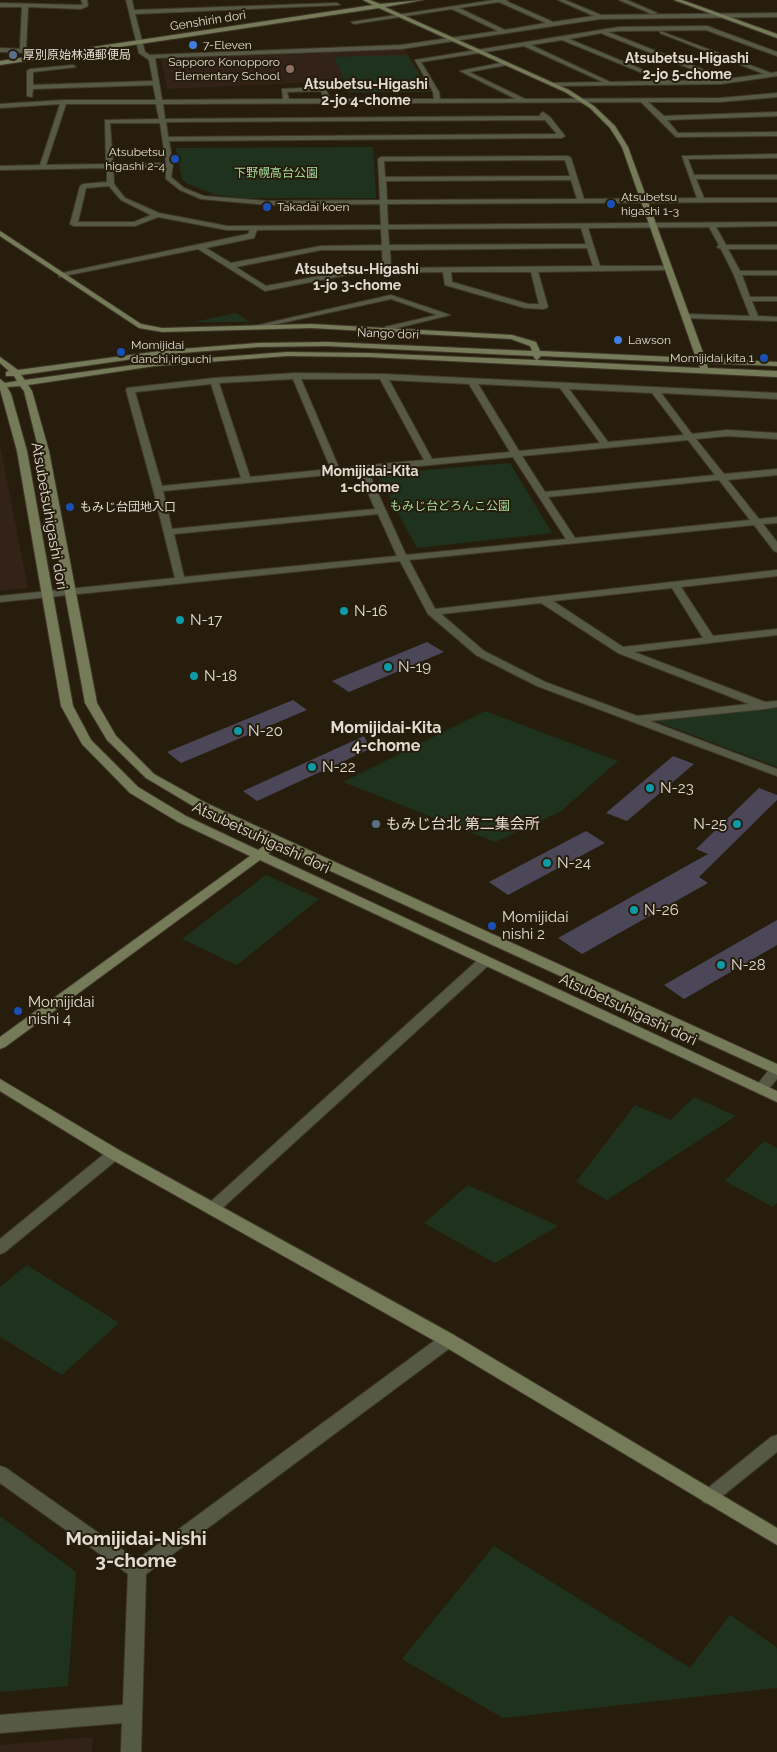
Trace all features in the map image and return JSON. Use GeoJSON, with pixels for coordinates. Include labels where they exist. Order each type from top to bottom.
{"type":"FeatureCollection","features":[{"type":"Feature","properties":{"kind":"street"},"geometry":{"type":"LineString","coordinates":[[0,5],[81,7],[86,5],[84,0]]}},
{"type":"Feature","properties":{"kind":"street"},"geometry":{"type":"LineString","coordinates":[[129,0],[134,12],[142,53],[152,60],[161,103],[161,121],[170,165],[168,178],[182,189],[203,198],[268,203],[777,200]]}},
{"type":"Feature","properties":{"kind":"street"},"geometry":{"type":"LineString","coordinates":[[325,0],[348,11]]}},
{"type":"Feature","properties":{"kind":"street"},"geometry":{"type":"LineString","coordinates":[[366,0],[551,84],[583,101],[613,127],[625,147],[705,370]]}},
{"type":"Feature","properties":{"kind":"street","name":"Genshirin dori"},"geometry":{"type":"LineString","coordinates":[[0,63],[420,0]]}},
{"type":"Feature","properties":{"kind":"street"},"geometry":{"type":"LineString","coordinates":[[354,22],[502,0],[552,24]]}},
{"type":"Feature","properties":{"kind":"street"},"geometry":{"type":"LineString","coordinates":[[561,0],[600,17]]}},
{"type":"Feature","properties":{"kind":"street"},"geometry":{"type":"LineString","coordinates":[[622,0],[660,16]]}},
{"type":"Feature","properties":{"kind":"street"},"geometry":{"type":"LineString","coordinates":[[676,0],[777,36]]}},
{"type":"Feature","properties":{"kind":"street"},"geometry":{"type":"LineString","coordinates":[[134,12],[176,8],[337,5]]}},
{"type":"Feature","properties":{"kind":"street"},"geometry":{"type":"LineString","coordinates":[[23,51],[25,6]]}},
{"type":"Feature","properties":{"kind":"street"},"geometry":{"type":"LineString","coordinates":[[454,8],[503,31]]}},
{"type":"Feature","properties":{"kind":"street"},"geometry":{"type":"LineString","coordinates":[[148,56],[402,47],[600,17],[777,16]]}},
{"type":"Feature","properties":{"kind":"street"},"geometry":{"type":"LineString","coordinates":[[438,102],[436,92],[417,61],[522,43],[603,32],[707,28],[777,54]]}},
{"type":"Feature","properties":{"kind":"street"},"geometry":{"type":"LineString","coordinates":[[655,29],[774,74]]}},
{"type":"Feature","properties":{"kind":"street"},"geometry":{"type":"LineString","coordinates":[[603,32],[727,81]]}},
{"type":"Feature","properties":{"kind":"street"},"geometry":{"type":"LineString","coordinates":[[563,38],[672,82]]}},
{"type":"Feature","properties":{"kind":"street"},"geometry":{"type":"LineString","coordinates":[[522,43],[611,83]]}},
{"type":"Feature","properties":{"kind":"street"},"geometry":{"type":"LineString","coordinates":[[0,50],[67,53],[77,86]]}},
{"type":"Feature","properties":{"kind":"street"},"geometry":{"type":"LineString","coordinates":[[166,139],[562,136],[548,118],[526,101],[463,71],[505,64]]}},
{"type":"Feature","properties":{"kind":"street"},"geometry":{"type":"LineString","coordinates":[[29,106],[30,71],[73,68]]}},
{"type":"Feature","properties":{"kind":"street"},"geometry":{"type":"LineString","coordinates":[[551,84],[727,81],[774,74]]}},
{"type":"Feature","properties":{"kind":"street"},"geometry":{"type":"LineString","coordinates":[[30,87],[156,83]]}},
{"type":"Feature","properties":{"kind":"street"},"geometry":{"type":"LineString","coordinates":[[286,102],[284,90],[323,89],[328,102]]}},
{"type":"Feature","properties":{"kind":"street"},"geometry":{"type":"LineString","coordinates":[[0,106],[29,106],[64,102],[720,100],[777,95]]}},
{"type":"Feature","properties":{"kind":"street"},"geometry":{"type":"LineString","coordinates":[[642,100],[662,118],[676,135],[777,134]]}},
{"type":"Feature","properties":{"kind":"street"},"geometry":{"type":"LineString","coordinates":[[42,168],[64,102]]}},
{"type":"Feature","properties":{"kind":"street"},"geometry":{"type":"LineString","coordinates":[[377,102],[378,137]]}},
{"type":"Feature","properties":{"kind":"street"},"geometry":{"type":"LineString","coordinates":[[662,118],[777,114]]}},
{"type":"Feature","properties":{"kind":"street"},"geometry":{"type":"LineString","coordinates":[[548,118],[107,121],[110,184],[123,199],[156,215],[194,223],[254,228],[777,224]]}},
{"type":"Feature","properties":{"kind":"street"},"geometry":{"type":"LineString","coordinates":[[701,200],[684,157],[777,156]]}},
{"type":"Feature","properties":{"kind":"street"},"geometry":{"type":"LineString","coordinates":[[387,270],[381,160],[568,158],[581,202]]}},
{"type":"Feature","properties":{"kind":"street"},"geometry":{"type":"LineString","coordinates":[[0,168],[170,165]]}},
{"type":"Feature","properties":{"kind":"street"},"geometry":{"type":"LineString","coordinates":[[692,177],[777,177]]}},
{"type":"Feature","properties":{"kind":"street"},"geometry":{"type":"LineString","coordinates":[[382,179],[574,178]]}},
{"type":"Feature","properties":{"kind":"street"},"geometry":{"type":"LineString","coordinates":[[110,184],[83,186],[74,224],[134,224],[156,215]]}},
{"type":"Feature","properties":{"kind":"street"},"geometry":{"type":"LineString","coordinates":[[711,224],[721,247],[736,273],[755,318]]}},
{"type":"Feature","properties":{"kind":"street"},"geometry":{"type":"LineString","coordinates":[[584,225],[597,268]]}},
{"type":"Feature","properties":{"kind":"street"},"geometry":{"type":"LineString","coordinates":[[62,275],[251,236],[254,228]]}},
{"type":"Feature","properties":{"kind":"street"},"geometry":{"type":"LineString","coordinates":[[1,233],[140,326],[162,330],[311,326],[512,337],[533,344],[538,353],[536,363]]}},
{"type":"Feature","properties":{"kind":"street"},"geometry":{"type":"LineString","coordinates":[[200,246],[265,289],[357,270],[668,268]]}},
{"type":"Feature","properties":{"kind":"street"},"geometry":{"type":"LineString","coordinates":[[230,266],[321,248],[590,246]]}},
{"type":"Feature","properties":{"kind":"street"},"geometry":{"type":"LineString","coordinates":[[721,247],[777,247]]}},
{"type":"Feature","properties":{"kind":"street"},"geometry":{"type":"LineString","coordinates":[[447,270],[448,283],[528,306],[544,307],[534,269]]}},
{"type":"Feature","properties":{"kind":"street"},"geometry":{"type":"LineString","coordinates":[[736,273],[777,273]]}},
{"type":"Feature","properties":{"kind":"street"},"geometry":{"type":"LineString","coordinates":[[254,327],[391,297],[446,315],[388,329]]}},
{"type":"Feature","properties":{"kind":"street"},"geometry":{"type":"LineString","coordinates":[[748,299],[777,298]]}},
{"type":"Feature","properties":{"kind":"street"},"geometry":{"type":"LineString","coordinates":[[686,316],[777,319]]}},
{"type":"Feature","properties":{"kind":"street","name":"Nango dori"},"geometry":{"type":"LineString","coordinates":[[0,382],[168,352],[258,346],[361,345],[777,364]]}},
{"type":"Feature","properties":{"kind":"street","name":"Nango dori"},"geometry":{"type":"LineString","coordinates":[[19,378],[164,363],[272,355],[368,355],[777,374]]}},
{"type":"Feature","properties":{"kind":"street","name":"Atsubetsuhigashi dori"},"geometry":{"type":"LineString","coordinates":[[0,359],[19,378],[28,391],[44,451],[91,703],[111,738],[150,776],[202,806],[277,842],[777,1070]]}},
{"type":"Feature","properties":{"kind":"street"},"geometry":{"type":"LineString","coordinates":[[296,376],[336,471]]}},
{"type":"Feature","properties":{"kind":"street"},"geometry":{"type":"LineString","coordinates":[[180,580],[158,489],[130,390],[214,381],[296,376],[383,377],[777,396]]}},
{"type":"Feature","properties":{"kind":"street"},"geometry":{"type":"LineString","coordinates":[[383,377],[430,463]]}},
{"type":"Feature","properties":{"kind":"street"},"geometry":{"type":"LineString","coordinates":[[214,381],[246,480]]}},
{"type":"Feature","properties":{"kind":"street","name":"Atsubetsuhigashi dori"},"geometry":{"type":"LineString","coordinates":[[0,382],[7,394],[22,451],[67,706],[86,742],[134,790],[182,819],[777,1097]]}},
{"type":"Feature","properties":{"kind":"street"},"geometry":{"type":"LineString","coordinates":[[472,382],[541,495],[572,541]]}},
{"type":"Feature","properties":{"kind":"street"},"geometry":{"type":"LineString","coordinates":[[563,386],[606,445]]}},
{"type":"Feature","properties":{"kind":"street"},"geometry":{"type":"LineString","coordinates":[[654,390],[777,549]]}},
{"type":"Feature","properties":{"kind":"street"},"geometry":{"type":"LineString","coordinates":[[158,489],[727,433],[777,436]]}},
{"type":"Feature","properties":{"kind":"street"},"geometry":{"type":"LineString","coordinates":[[362,469],[403,558],[432,612],[480,653],[541,684],[777,772]]}},
{"type":"Feature","properties":{"kind":"street"},"geometry":{"type":"LineString","coordinates":[[541,495],[777,472]]}},
{"type":"Feature","properties":{"kind":"street"},"geometry":{"type":"LineString","coordinates":[[169,532],[380,511]]}},
{"type":"Feature","properties":{"kind":"street"},"geometry":{"type":"LineString","coordinates":[[0,599],[777,520]]}},
{"type":"Feature","properties":{"kind":"street"},"geometry":{"type":"LineString","coordinates":[[432,612],[777,573]]}},
{"type":"Feature","properties":{"kind":"street"},"geometry":{"type":"LineString","coordinates":[[675,585],[710,640]]}},
{"type":"Feature","properties":{"kind":"street"},"geometry":{"type":"LineString","coordinates":[[542,599],[622,650],[765,706]]}},
{"type":"Feature","properties":{"kind":"street"},"geometry":{"type":"LineString","coordinates":[[622,650],[777,632]]}},
{"type":"Feature","properties":{"kind":"street"},"geometry":{"type":"LineString","coordinates":[[636,720],[777,704]]}},
{"type":"Feature","properties":{"kind":"street"},"geometry":{"type":"LineString","coordinates":[[0,1044],[277,842]]}},
{"type":"Feature","properties":{"kind":"street"},"geometry":{"type":"LineString","coordinates":[[212,1209],[485,961]]}},
{"type":"Feature","properties":{"kind":"street"},"geometry":{"type":"LineString","coordinates":[[760,1089],[777,1070]]}},
{"type":"Feature","properties":{"kind":"street"},"geometry":{"type":"LineString","coordinates":[[0,1084],[114,1154],[448,1340],[777,1537]]}},
{"type":"Feature","properties":{"kind":"street"},"geometry":{"type":"LineString","coordinates":[[0,1248],[114,1154]]}},
{"type":"Feature","properties":{"kind":"street"},"geometry":{"type":"LineString","coordinates":[[137,1570],[448,1340]]}},
{"type":"Feature","properties":{"kind":"street"},"geometry":{"type":"LineString","coordinates":[[709,1497],[777,1442]]}},
{"type":"Feature","properties":{"kind":"street"},"geometry":{"type":"LineString","coordinates":[[0,1473],[137,1570]]}},
{"type":"Feature","properties":{"kind":"street"},"geometry":{"type":"LineString","coordinates":[[131,1752],[137,1570]]}},
{"type":"Feature","properties":{"kind":"street"},"geometry":{"type":"LineString","coordinates":[[0,1724],[131,1713]]}},
{"type":"Feature","properties":{"kind":"shaded area","name":"Sapporo Konopporo Elementary School"},"geometry":{"type":"Polygon","coordinates":[[[404,48],[432,92],[348,93],[342,81],[167,89],[161,58],[404,48]]]}},
{"type":"Feature","properties":{"kind":"shaded area"},"geometry":{"type":"Polygon","coordinates":[[[0,445],[28,588],[0,591],[0,445]]]}},
{"type":"Feature","properties":{"kind":"shaded area"},"geometry":{"type":"Polygon","coordinates":[[[93,1737],[92,1752],[0,1752],[0,1745],[93,1737]]]}},
{"type":"Feature","properties":{"kind":"green space"},"geometry":{"type":"Polygon","coordinates":[[[407,55],[430,92],[349,92],[334,57],[407,55]]]}},
{"type":"Feature","properties":{"kind":"green space","name":"下野幌高台公園"},"geometry":{"type":"Polygon","coordinates":[[[373,147],[376,198],[243,198],[216,195],[188,184],[182,179],[176,148],[373,147]]]}},
{"type":"Feature","properties":{"kind":"green space"},"geometry":{"type":"Polygon","coordinates":[[[236,313],[250,322],[194,322],[236,313]]]}},
{"type":"Feature","properties":{"kind":"green space","name":"もみじ台どろんこ公園"},"geometry":{"type":"Polygon","coordinates":[[[510,463],[552,533],[417,548],[377,474],[510,463]]]}},
{"type":"Feature","properties":{"kind":"green space"},"geometry":{"type":"Polygon","coordinates":[[[777,705],[777,767],[648,718],[777,705]]]}},
{"type":"Feature","properties":{"kind":"green space"},"geometry":{"type":"Polygon","coordinates":[[[485,711],[618,761],[560,812],[495,842],[343,782],[485,711]]]}},
{"type":"Feature","properties":{"kind":"green space"},"geometry":{"type":"Polygon","coordinates":[[[266,875],[319,899],[237,965],[182,939],[266,875]]]}},
{"type":"Feature","properties":{"kind":"green space"},"geometry":{"type":"Polygon","coordinates":[[[694,1097],[736,1116],[607,1200],[576,1182],[635,1105],[671,1120],[694,1097]]]}},
{"type":"Feature","properties":{"kind":"green space"},"geometry":{"type":"Polygon","coordinates":[[[764,1141],[777,1148],[777,1203],[773,1207],[725,1181],[764,1141]]]}},
{"type":"Feature","properties":{"kind":"green space"},"geometry":{"type":"Polygon","coordinates":[[[468,1185],[558,1226],[495,1263],[424,1223],[468,1185]]]}},
{"type":"Feature","properties":{"kind":"green space"},"geometry":{"type":"Polygon","coordinates":[[[27,1265],[119,1323],[62,1375],[0,1337],[0,1287],[27,1265]]]}},
{"type":"Feature","properties":{"kind":"green space"},"geometry":{"type":"Polygon","coordinates":[[[0,1516],[76,1572],[68,1686],[0,1692],[0,1516]]]}},
{"type":"Feature","properties":{"kind":"green space"},"geometry":{"type":"Polygon","coordinates":[[[494,1546],[690,1668],[730,1615],[777,1649],[777,1688],[503,1718],[402,1659],[494,1546]]]}},
{"type":"Feature","properties":{"kind":"building","name":"N-19"},"geometry":{"type":"Polygon","coordinates":[[[427,642],[444,652],[349,692],[332,681],[427,642]]]}},
{"type":"Feature","properties":{"kind":"building","name":"N-20"},"geometry":{"type":"Polygon","coordinates":[[[293,700],[307,710],[181,763],[167,752],[293,700]]]}},
{"type":"Feature","properties":{"kind":"building","name":"N-22"},"geometry":{"type":"Polygon","coordinates":[[[364,736],[370,749],[257,801],[243,791],[364,736]]]}},
{"type":"Feature","properties":{"kind":"building","name":"N-23"},"geometry":{"type":"Polygon","coordinates":[[[673,756],[694,764],[627,821],[606,813],[673,756]]]}},
{"type":"Feature","properties":{"kind":"building","name":"N-26"},"geometry":{"type":"Polygon","coordinates":[[[759,788],[777,795],[777,800],[699,877],[708,883],[582,954],[558,938],[708,854],[696,849],[759,788]]]}},
{"type":"Feature","properties":{"kind":"building","name":"N-24"},"geometry":{"type":"Polygon","coordinates":[[[586,831],[605,843],[508,895],[489,882],[586,831]]]}},
{"type":"Feature","properties":{"kind":"building","name":"N-28"},"geometry":{"type":"Polygon","coordinates":[[[777,920],[777,945],[684,999],[664,985],[777,920]]]}},
{"type":"Feature","properties":{"kind":"place","name":"7-Eleven"},"geometry":{"type":"Point","coordinates":[193,45]}},
{"type":"Feature","properties":{"kind":"place","name":"厚別原始林通郵便局"},"geometry":{"type":"Point","coordinates":[13,55]}},
{"type":"Feature","properties":{"kind":"place","name":"Sapporo Konopporo Elementary School"},"geometry":{"type":"Point","coordinates":[290,69]}},
{"type":"Feature","properties":{"kind":"place","name":"Atsubetsu higashi 2-4"},"geometry":{"type":"Point","coordinates":[175,159]}},
{"type":"Feature","properties":{"kind":"place","name":"Atsubetsu higashi 1-3"},"geometry":{"type":"Point","coordinates":[611,204]}},
{"type":"Feature","properties":{"kind":"place","name":"Takadai koen"},"geometry":{"type":"Point","coordinates":[267,207]}},
{"type":"Feature","properties":{"kind":"place","name":"Lawson"},"geometry":{"type":"Point","coordinates":[618,340]}},
{"type":"Feature","properties":{"kind":"place","name":"Momijidai danchi iriguchi"},"geometry":{"type":"Point","coordinates":[121,352]}},
{"type":"Feature","properties":{"kind":"place","name":"Momijidai kita 1"},"geometry":{"type":"Point","coordinates":[764,358]}},
{"type":"Feature","properties":{"kind":"place","name":"もみじ台団地入口"},"geometry":{"type":"Point","coordinates":[70,507]}},
{"type":"Feature","properties":{"kind":"place","name":"N-16"},"geometry":{"type":"Point","coordinates":[344,611]}},
{"type":"Feature","properties":{"kind":"place","name":"N-17"},"geometry":{"type":"Point","coordinates":[180,620]}},
{"type":"Feature","properties":{"kind":"place","name":"N-19"},"geometry":{"type":"Point","coordinates":[388,667]}},
{"type":"Feature","properties":{"kind":"place","name":"N-18"},"geometry":{"type":"Point","coordinates":[194,676]}},
{"type":"Feature","properties":{"kind":"place","name":"N-20"},"geometry":{"type":"Point","coordinates":[238,731]}},
{"type":"Feature","properties":{"kind":"place","name":"N-22"},"geometry":{"type":"Point","coordinates":[312,767]}},
{"type":"Feature","properties":{"kind":"place","name":"N-23"},"geometry":{"type":"Point","coordinates":[650,788]}},
{"type":"Feature","properties":{"kind":"place","name":"もみじ台北 第二集会所"},"geometry":{"type":"Point","coordinates":[376,824]}},
{"type":"Feature","properties":{"kind":"place","name":"N-25"},"geometry":{"type":"Point","coordinates":[737,824]}},
{"type":"Feature","properties":{"kind":"place","name":"N-24"},"geometry":{"type":"Point","coordinates":[547,863]}},
{"type":"Feature","properties":{"kind":"place","name":"N-26"},"geometry":{"type":"Point","coordinates":[634,910]}},
{"type":"Feature","properties":{"kind":"place","name":"Momijidai nishi 2"},"geometry":{"type":"Point","coordinates":[492,926]}},
{"type":"Feature","properties":{"kind":"place","name":"N-28"},"geometry":{"type":"Point","coordinates":[721,965]}},
{"type":"Feature","properties":{"kind":"place","name":"Momijidai nishi 4"},"geometry":{"type":"Point","coordinates":[18,1011]}},
{"type":"Feature","properties":{"kind":"district","name":"Atsubetsu-Higashi 2-jo 5-chome"},"geometry":{"type":"Point","coordinates":[687,68]}},
{"type":"Feature","properties":{"kind":"district","name":"Atsubetsu-Higashi 2-jo 4-chome"},"geometry":{"type":"Point","coordinates":[366,94]}},
{"type":"Feature","properties":{"kind":"district","name":"Atsubetsu-Higashi 1-jo 3-chome"},"geometry":{"type":"Point","coordinates":[357,278]}},
{"type":"Feature","properties":{"kind":"district","name":"Momijidai-Kita 1-chome"},"geometry":{"type":"Point","coordinates":[370,480]}},
{"type":"Feature","properties":{"kind":"district","name":"Momijidai-Kita 4-chome"},"geometry":{"type":"Point","coordinates":[386,737]}},
{"type":"Feature","properties":{"kind":"district","name":"Momijidai-Nishi 3-chome"},"geometry":{"type":"Point","coordinates":[136,1550]}}]}
